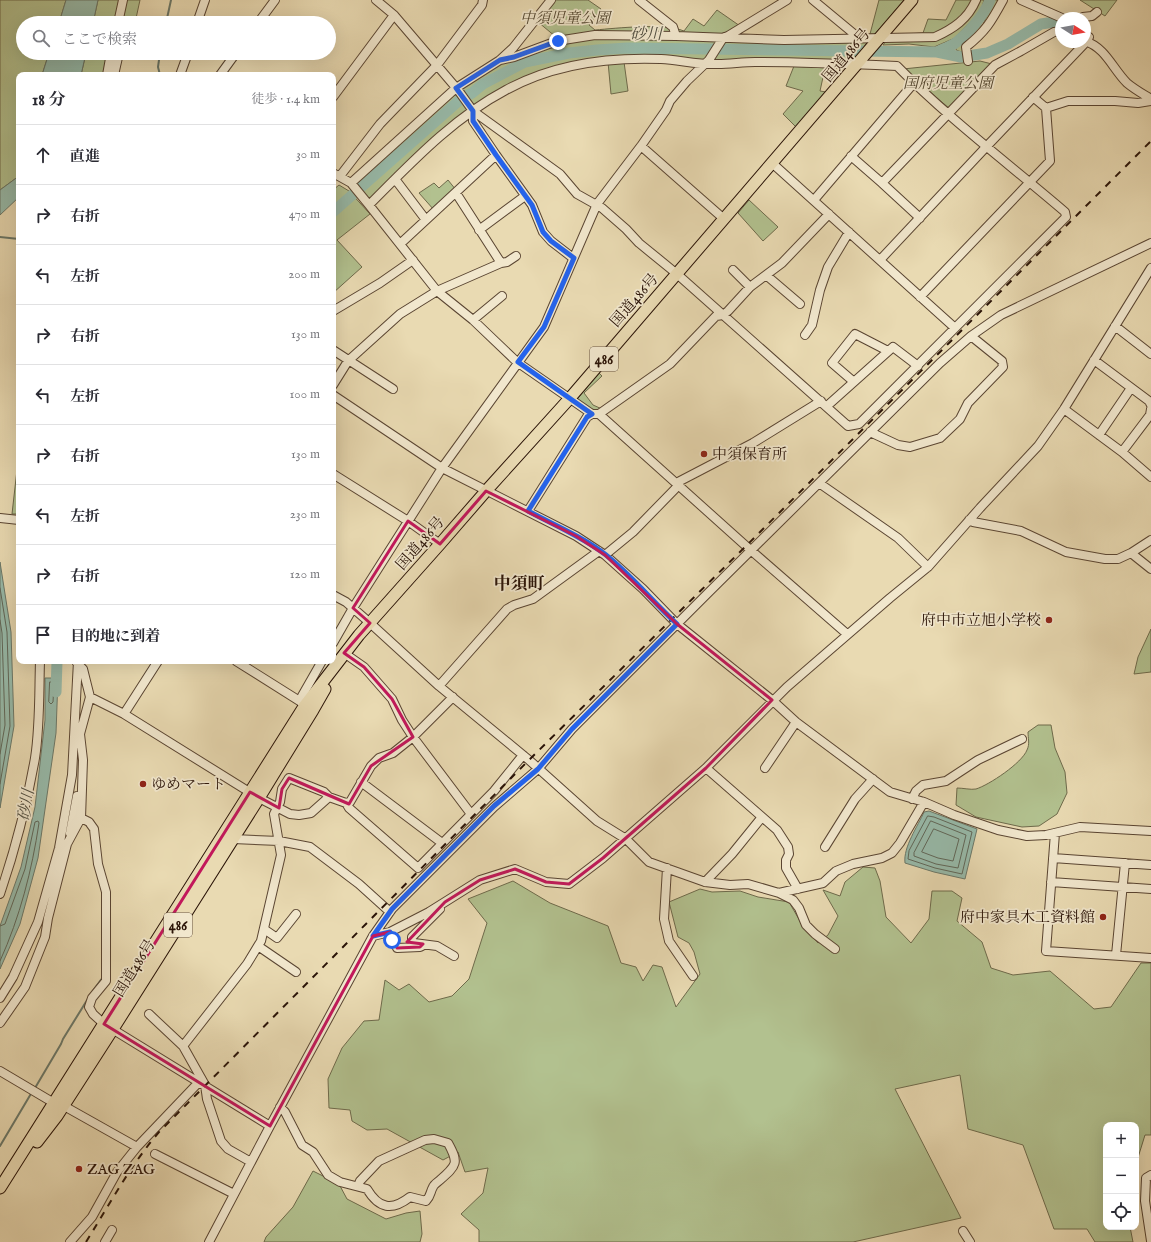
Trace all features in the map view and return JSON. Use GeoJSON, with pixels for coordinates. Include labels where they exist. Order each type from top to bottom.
{"type":"FeatureCollection","features":[{"type":"Feature","properties":{"kind":"highway","name":"国道486号"},"geometry":{"type":"LineString","coordinates":[[0,1188],[59,1104],[344,653],[486,490],[570,398],[912,0]]}},
{"type":"Feature","properties":{"kind":"highway","name":"国道486号"},"geometry":{"type":"LineString","coordinates":[[108,1026],[233,839],[254,795]]}},
{"type":"Feature","properties":{"kind":"street"},"geometry":{"type":"LineString","coordinates":[[120,16],[123,0]]}},
{"type":"Feature","properties":{"kind":"street"},"geometry":{"type":"LineString","coordinates":[[199,16],[204,0]]}},
{"type":"Feature","properties":{"kind":"street"},"geometry":{"type":"LineString","coordinates":[[263,16],[275,0]]}},
{"type":"Feature","properties":{"kind":"street"},"geometry":{"type":"LineString","coordinates":[[370,205],[395,179],[442,135],[473,111],[486,101],[507,89],[532,77],[564,67],[621,59],[662,59],[718,64],[753,62],[858,63],[897,66],[949,114],[1066,212],[1066,217],[859,424],[848,426],[677,274],[639,243],[626,229],[602,208],[577,194],[560,174],[473,111],[457,89],[394,14],[376,0]]}},
{"type":"Feature","properties":{"kind":"street"},"geometry":{"type":"LineString","coordinates":[[483,0],[482,5],[437,65],[380,124],[337,175],[351,183],[370,205],[437,291],[473,320],[518,362],[596,414],[678,484],[847,634]]}},
{"type":"Feature","properties":{"kind":"street"},"geometry":{"type":"LineString","coordinates":[[351,183],[457,89],[500,60],[513,48],[551,0]]}},
{"type":"Feature","properties":{"kind":"street"},"geometry":{"type":"LineString","coordinates":[[639,0],[673,27],[676,36]]}},
{"type":"Feature","properties":{"kind":"street"},"geometry":{"type":"LineString","coordinates":[[336,638],[353,608],[442,468],[544,327],[596,204],[641,146],[666,110],[670,101],[687,81],[707,62],[723,38],[779,7],[787,0]]}},
{"type":"Feature","properties":{"kind":"street"},"geometry":{"type":"LineString","coordinates":[[813,0],[859,38]]}},
{"type":"Feature","properties":{"kind":"street"},"geometry":{"type":"LineString","coordinates":[[500,60],[514,57],[558,41],[595,35],[784,40],[916,38],[935,36],[951,29],[963,20],[974,6],[976,0]]}},
{"type":"Feature","properties":{"kind":"street"},"geometry":{"type":"LineString","coordinates":[[968,61],[966,47],[980,36],[991,22],[1003,0]]}},
{"type":"Feature","properties":{"kind":"street"},"geometry":{"type":"LineString","coordinates":[[1021,0],[1055,15]]}},
{"type":"Feature","properties":{"kind":"street"},"geometry":{"type":"LineString","coordinates":[[1091,16],[1097,12]]}},
{"type":"Feature","properties":{"kind":"street"},"geometry":{"type":"LineString","coordinates":[[336,93],[394,14]]}},
{"type":"Feature","properties":{"kind":"street"},"geometry":{"type":"LineString","coordinates":[[882,182],[995,65],[1055,32]]}},
{"type":"Feature","properties":{"kind":"street"},"geometry":{"type":"LineString","coordinates":[[1091,42],[1106,54],[1127,83],[1151,100]]}},
{"type":"Feature","properties":{"kind":"street"},"geometry":{"type":"LineString","coordinates":[[880,260],[1078,48]]}},
{"type":"Feature","properties":{"kind":"street"},"geometry":{"type":"LineString","coordinates":[[108,72],[110,60]]}},
{"type":"Feature","properties":{"kind":"street"},"geometry":{"type":"LineString","coordinates":[[115,72],[117,60]]}},
{"type":"Feature","properties":{"kind":"street"},"geometry":{"type":"LineString","coordinates":[[183,72],[186,60]]}},
{"type":"Feature","properties":{"kind":"street"},"geometry":{"type":"LineString","coordinates":[[222,72],[231,60]]}},
{"type":"Feature","properties":{"kind":"street"},"geometry":{"type":"LineString","coordinates":[[814,200],[914,83]]}},
{"type":"Feature","properties":{"kind":"street"},"geometry":{"type":"LineString","coordinates":[[920,296],[1050,161],[1046,108],[1033,97]]}},
{"type":"Feature","properties":{"kind":"street"},"geometry":{"type":"LineString","coordinates":[[1046,108],[1068,101],[1115,101],[1138,103],[1151,100]]}},
{"type":"Feature","properties":{"kind":"street"},"geometry":{"type":"LineString","coordinates":[[473,111],[473,121],[532,205],[543,232],[551,241],[574,258]]}},
{"type":"Feature","properties":{"kind":"street"},"geometry":{"type":"LineString","coordinates":[[641,146],[724,219]]}},
{"type":"Feature","properties":{"kind":"street"},"geometry":{"type":"LineString","coordinates":[[400,244],[496,155]]}},
{"type":"Feature","properties":{"kind":"street"},"geometry":{"type":"LineString","coordinates":[[851,156],[882,182],[920,218]]}},
{"type":"Feature","properties":{"kind":"street"},"geometry":{"type":"LineString","coordinates":[[772,163],[955,328]]}},
{"type":"Feature","properties":{"kind":"street"},"geometry":{"type":"LineString","coordinates":[[395,179],[426,220]]}},
{"type":"Feature","properties":{"kind":"street"},"geometry":{"type":"LineString","coordinates":[[456,193],[500,263]]}},
{"type":"Feature","properties":{"kind":"street"},"geometry":{"type":"LineString","coordinates":[[479,230],[525,196]]}},
{"type":"Feature","properties":{"kind":"street"},"geometry":{"type":"LineString","coordinates":[[528,511],[587,417],[596,414],[670,364],[716,316],[723,315],[750,287],[782,264],[829,214]]}},
{"type":"Feature","properties":{"kind":"street"},"geometry":{"type":"LineString","coordinates":[[805,335],[812,325],[820,290],[828,267],[849,232]]}},
{"type":"Feature","properties":{"kind":"street"},"geometry":{"type":"LineString","coordinates":[[209,1242],[373,936],[390,912],[494,806],[538,769],[572,729],[940,363],[971,336],[1001,315],[1150,247]]}},
{"type":"Feature","properties":{"kind":"street"},"geometry":{"type":"LineString","coordinates":[[336,380],[348,361],[400,314],[437,291],[500,263],[507,262],[516,256]]}},
{"type":"Feature","properties":{"kind":"street"},"geometry":{"type":"LineString","coordinates":[[336,309],[380,283],[413,260]]}},
{"type":"Feature","properties":{"kind":"street"},"geometry":{"type":"LineString","coordinates":[[373,936],[390,932],[429,912],[480,880],[515,869],[546,882],[569,884],[604,858],[706,768],[772,700],[847,634],[928,567],[969,520],[1038,446],[1064,409],[1151,268]]}},
{"type":"Feature","properties":{"kind":"street"},"geometry":{"type":"LineString","coordinates":[[733,270],[750,287]]}},
{"type":"Feature","properties":{"kind":"street"},"geometry":{"type":"LineString","coordinates":[[766,275],[800,304]]}},
{"type":"Feature","properties":{"kind":"street"},"geometry":{"type":"LineString","coordinates":[[473,320],[502,296]]}},
{"type":"Feature","properties":{"kind":"street"},"geometry":{"type":"LineString","coordinates":[[1115,326],[1151,354]]}},
{"type":"Feature","properties":{"kind":"street"},"geometry":{"type":"LineString","coordinates":[[854,382],[832,363],[854,334],[888,351]]}},
{"type":"Feature","properties":{"kind":"street"},"geometry":{"type":"LineString","coordinates":[[870,432],[898,445],[910,447],[940,438],[960,419],[968,403],[1003,367],[1002,361],[971,336]]}},
{"type":"Feature","properties":{"kind":"street"},"geometry":{"type":"LineString","coordinates":[[439,686],[507,609],[514,605],[533,599],[633,532],[675,489],[680,481],[824,404],[854,382],[893,347],[918,366]]}},
{"type":"Feature","properties":{"kind":"street"},"geometry":{"type":"LineString","coordinates":[[336,352],[393,389]]}},
{"type":"Feature","properties":{"kind":"street"},"geometry":{"type":"LineString","coordinates":[[1094,360],[1149,401],[1151,405]]}},
{"type":"Feature","properties":{"kind":"street"},"geometry":{"type":"LineString","coordinates":[[1099,435],[1131,388]]}},
{"type":"Feature","properties":{"kind":"street"},"geometry":{"type":"LineString","coordinates":[[336,397],[442,468],[576,536],[602,553],[642,589],[677,624],[772,700],[796,722],[890,792],[924,802],[954,816],[998,830],[1027,836],[1055,833],[1080,827],[1151,831]]}},
{"type":"Feature","properties":{"kind":"street"},"geometry":{"type":"LineString","coordinates":[[1064,409],[1122,452],[1151,477]]}},
{"type":"Feature","properties":{"kind":"street"},"geometry":{"type":"LineString","coordinates":[[1122,452],[1150,415],[1151,410]]}},
{"type":"Feature","properties":{"kind":"street"},"geometry":{"type":"LineString","coordinates":[[336,476],[408,521],[440,544]]}},
{"type":"Feature","properties":{"kind":"street"},"geometry":{"type":"LineString","coordinates":[[819,483],[898,538],[928,567]]}},
{"type":"Feature","properties":{"kind":"street"},"geometry":{"type":"LineString","coordinates":[[0,518],[16,520]]}},
{"type":"Feature","properties":{"kind":"street"},"geometry":{"type":"LineString","coordinates":[[969,520],[1021,531],[1066,552],[1105,559],[1118,559],[1131,553],[1151,540]]}},
{"type":"Feature","properties":{"kind":"street"},"geometry":{"type":"LineString","coordinates":[[1131,553],[1151,569]]}},
{"type":"Feature","properties":{"kind":"street"},"geometry":{"type":"LineString","coordinates":[[336,597],[353,608],[439,686],[523,755],[597,820],[626,839],[649,862],[705,882],[730,885],[748,884],[779,893],[793,900],[799,908],[806,925],[835,949]]}},
{"type":"Feature","properties":{"kind":"street"},"geometry":{"type":"LineString","coordinates":[[344,653],[364,666],[392,699],[402,720],[413,737],[471,814]]}},
{"type":"Feature","properties":{"kind":"street"},"geometry":{"type":"LineString","coordinates":[[0,894],[18,834],[35,758],[38,731],[40,664]]}},
{"type":"Feature","properties":{"kind":"street"},"geometry":{"type":"LineString","coordinates":[[0,998],[13,977],[38,922],[59,848],[72,775],[77,735],[78,664]]}},
{"type":"Feature","properties":{"kind":"street"},"geometry":{"type":"LineString","coordinates":[[67,844],[81,818],[83,760],[77,735],[90,697],[83,669],[79,664]]}},
{"type":"Feature","properties":{"kind":"street"},"geometry":{"type":"LineString","coordinates":[[124,714],[156,664]]}},
{"type":"Feature","properties":{"kind":"street"},"geometry":{"type":"LineString","coordinates":[[241,664],[309,708]]}},
{"type":"Feature","properties":{"kind":"street"},"geometry":{"type":"LineString","coordinates":[[309,708],[302,696],[320,664]]}},
{"type":"Feature","properties":{"kind":"street"},"geometry":{"type":"LineString","coordinates":[[90,697],[124,714],[254,795],[290,814],[311,813],[329,797]]}},
{"type":"Feature","properties":{"kind":"street"},"geometry":{"type":"LineString","coordinates":[[346,803],[350,802],[371,766],[379,758],[393,753],[413,737],[453,697]]}},
{"type":"Feature","properties":{"kind":"street"},"geometry":{"type":"LineString","coordinates":[[765,768],[796,722]]}},
{"type":"Feature","properties":{"kind":"street"},"geometry":{"type":"LineString","coordinates":[[912,799],[916,791],[923,785],[946,781],[978,760],[1022,738]]}},
{"type":"Feature","properties":{"kind":"street"},"geometry":{"type":"LineString","coordinates":[[184,1046],[247,964],[261,942],[281,855],[274,814],[280,802],[282,789],[289,778],[324,792],[329,797],[346,803],[349,808],[418,868],[494,791],[523,755]]}},
{"type":"Feature","properties":{"kind":"street"},"geometry":{"type":"LineString","coordinates":[[0,1023],[25,987],[45,937],[48,918],[67,844],[83,760]]}},
{"type":"Feature","properties":{"kind":"street"},"geometry":{"type":"LineString","coordinates":[[706,768],[777,830],[788,847],[789,854],[786,860],[786,868],[798,889]]}},
{"type":"Feature","properties":{"kind":"street"},"geometry":{"type":"LineString","coordinates":[[825,847],[855,799],[873,779]]}},
{"type":"Feature","properties":{"kind":"street"},"geometry":{"type":"LineString","coordinates":[[362,782],[442,843]]}},
{"type":"Feature","properties":{"kind":"street"},"geometry":{"type":"LineString","coordinates":[[779,893],[823,883],[836,871],[853,864],[882,858],[892,853],[900,843],[924,802]]}},
{"type":"Feature","properties":{"kind":"street"},"geometry":{"type":"LineString","coordinates":[[705,882],[732,854],[762,816]]}},
{"type":"Feature","properties":{"kind":"street"},"geometry":{"type":"LineString","coordinates":[[81,818],[89,822],[94,829],[98,864],[106,892],[106,981],[92,998],[89,1007],[93,1014],[108,1026],[270,1126]]}},
{"type":"Feature","properties":{"kind":"street"},"geometry":{"type":"LineString","coordinates":[[1055,833],[1046,951],[1151,958]]}},
{"type":"Feature","properties":{"kind":"street"},"geometry":{"type":"LineString","coordinates":[[233,839],[279,841],[310,847],[359,884],[390,912]]}},
{"type":"Feature","properties":{"kind":"street"},"geometry":{"type":"LineString","coordinates":[[1053,858],[1151,865]]}},
{"type":"Feature","properties":{"kind":"street"},"geometry":{"type":"LineString","coordinates":[[1116,956],[1125,863]]}},
{"type":"Feature","properties":{"kind":"street"},"geometry":{"type":"LineString","coordinates":[[667,868],[664,919],[669,941],[693,976]]}},
{"type":"Feature","properties":{"kind":"street"},"geometry":{"type":"LineString","coordinates":[[1051,882],[1151,889]]}},
{"type":"Feature","properties":{"kind":"street"},"geometry":{"type":"LineString","coordinates":[[445,902],[444,906],[412,937],[412,941],[437,946],[454,956]]}},
{"type":"Feature","properties":{"kind":"street"},"geometry":{"type":"LineString","coordinates":[[264,929],[277,938],[296,914]]}},
{"type":"Feature","properties":{"kind":"street"},"geometry":{"type":"LineString","coordinates":[[390,932],[397,948],[420,947],[423,944]]}},
{"type":"Feature","properties":{"kind":"street"},"geometry":{"type":"LineString","coordinates":[[258,946],[296,972]]}},
{"type":"Feature","properties":{"kind":"street"},"geometry":{"type":"LineString","coordinates":[[149,1014],[184,1046],[202,1083],[221,1141],[228,1149],[251,1162]]}},
{"type":"Feature","properties":{"kind":"street"},"geometry":{"type":"LineString","coordinates":[[0,1071],[137,1147]]}},
{"type":"Feature","properties":{"kind":"street"},"geometry":{"type":"LineString","coordinates":[[70,1242],[92,1217],[117,1172],[137,1147],[202,1083]]}},
{"type":"Feature","properties":{"kind":"street"},"geometry":{"type":"LineString","coordinates":[[280,1107],[285,1112],[302,1145],[313,1152],[328,1175],[340,1182],[367,1189],[373,1199],[386,1206],[401,1203],[410,1197],[426,1201],[430,1197],[433,1186],[455,1165],[455,1156],[448,1143],[434,1139],[424,1140],[379,1161],[360,1181],[358,1186]]}},
{"type":"Feature","properties":{"kind":"street"},"geometry":{"type":"LineString","coordinates":[[155,1154],[234,1194]]}},
{"type":"Feature","properties":{"kind":"street"},"geometry":{"type":"LineString","coordinates":[[1151,1175],[1146,1178],[1145,1201],[1151,1241]]}},
{"type":"Feature","properties":{"kind":"street"},"geometry":{"type":"LineString","coordinates":[[105,1242],[112,1230]]}},
{"type":"Feature","properties":{"kind":"street"},"geometry":{"type":"LineString","coordinates":[[963,1230],[970,1242]]}},
{"type":"Feature","properties":{"kind":"highlighted area"},"geometry":{"type":"Polygon","coordinates":[[[486,491],[576,536],[605,555],[677,624],[772,700],[706,768],[603,858],[569,884],[546,882],[515,869],[480,880],[445,902],[407,942],[423,944],[420,947],[397,948],[390,932],[373,936],[270,1126],[104,1024],[250,792],[279,808],[282,789],[289,778],[349,804],[371,766],[413,737],[392,699],[364,667],[344,653],[370,623],[353,608],[408,521],[440,544],[486,491]]]}},
{"type":"Feature","properties":{"kind":"green space"},"geometry":{"type":"Polygon","coordinates":[[[0,0],[66,0],[61,16],[16,16],[16,60],[47,60],[43,72],[16,72],[16,178],[0,190],[0,0]]]}},
{"type":"Feature","properties":{"kind":"green space"},"geometry":{"type":"Polygon","coordinates":[[[98,0],[120,0],[117,16],[95,16],[98,0]]]}},
{"type":"Feature","properties":{"kind":"green space"},"geometry":{"type":"Polygon","coordinates":[[[126,0],[140,0],[137,16],[123,16],[126,0]]]}},
{"type":"Feature","properties":{"kind":"green space","name":"中須児童公園"},"geometry":{"type":"Polygon","coordinates":[[[555,0],[588,0],[601,9],[589,25],[595,30],[628,27],[665,27],[684,31],[693,19],[704,26],[717,10],[740,26],[704,61],[621,57],[562,65],[475,107],[461,89],[511,55],[556,37],[538,22],[555,0]]]}},
{"type":"Feature","properties":{"kind":"green space"},"geometry":{"type":"Polygon","coordinates":[[[879,0],[904,0],[875,34],[870,34],[879,0]]]}},
{"type":"Feature","properties":{"kind":"green space"},"geometry":{"type":"Polygon","coordinates":[[[956,0],[984,0],[981,11],[955,38],[934,47],[909,44],[883,45],[891,35],[923,33],[928,19],[946,20],[956,0]]]}},
{"type":"Feature","properties":{"kind":"green space"},"geometry":{"type":"Polygon","coordinates":[[[994,0],[1000,0],[989,22],[964,53],[956,50],[957,45],[983,24],[994,0]]]}},
{"type":"Feature","properties":{"kind":"green space"},"geometry":{"type":"Polygon","coordinates":[[[1080,0],[1117,0],[1105,16],[1080,0]]]}},
{"type":"Feature","properties":{"kind":"green space"},"geometry":{"type":"Polygon","coordinates":[[[870,39],[851,62],[714,62],[713,58],[725,41],[870,39]]]}},
{"type":"Feature","properties":{"kind":"green space"},"geometry":{"type":"Polygon","coordinates":[[[84,60],[106,60],[104,72],[82,72],[84,60]]]}},
{"type":"Feature","properties":{"kind":"green space","name":"国府児童公園"},"geometry":{"type":"Polygon","coordinates":[[[980,61],[992,64],[950,109],[903,69],[980,61]]]}},
{"type":"Feature","properties":{"kind":"green space"},"geometry":{"type":"Polygon","coordinates":[[[608,62],[624,62],[628,91],[611,94],[608,62]]]}},
{"type":"Feature","properties":{"kind":"green space"},"geometry":{"type":"Polygon","coordinates":[[[794,66],[825,68],[820,91],[826,92],[796,127],[783,114],[803,91],[786,86],[794,66]]]}},
{"type":"Feature","properties":{"kind":"green space"},"geometry":{"type":"Polygon","coordinates":[[[455,94],[469,112],[370,201],[355,184],[455,94]]]}},
{"type":"Feature","properties":{"kind":"green space"},"geometry":{"type":"Polygon","coordinates":[[[448,180],[456,190],[434,210],[419,193],[434,183],[439,188],[448,180]]]}},
{"type":"Feature","properties":{"kind":"green space"},"geometry":{"type":"Polygon","coordinates":[[[339,185],[349,191],[370,214],[337,240],[362,267],[336,290],[336,188],[339,185]]]}},
{"type":"Feature","properties":{"kind":"green space"},"geometry":{"type":"Polygon","coordinates":[[[749,200],[778,227],[763,241],[738,213],[749,200]]]}},
{"type":"Feature","properties":{"kind":"green space"},"geometry":{"type":"Polygon","coordinates":[[[599,373],[602,376],[584,393],[593,405],[602,409],[600,411],[588,408],[577,399],[599,373]]]}},
{"type":"Feature","properties":{"kind":"green space"},"geometry":{"type":"Polygon","coordinates":[[[16,479],[16,514],[12,514],[16,479]]]}},
{"type":"Feature","properties":{"kind":"green space"},"geometry":{"type":"Polygon","coordinates":[[[1151,629],[1151,672],[1134,674],[1138,657],[1151,629]]]}},
{"type":"Feature","properties":{"kind":"green space"},"geometry":{"type":"Polygon","coordinates":[[[1038,725],[1051,725],[1055,748],[1065,772],[1067,793],[1057,814],[1039,826],[1022,827],[976,817],[956,805],[957,788],[976,789],[982,787],[997,778],[1019,761],[1028,748],[1028,732],[1038,725]]]}},
{"type":"Feature","properties":{"kind":"green space"},"geometry":{"type":"Polygon","coordinates":[[[863,867],[875,868],[880,881],[886,917],[911,943],[929,919],[932,891],[952,891],[962,898],[957,921],[982,942],[991,968],[1013,975],[1050,971],[1094,1009],[1111,1007],[1141,963],[1151,963],[1151,1135],[1145,1135],[1139,1154],[1139,1122],[1103,1122],[1103,1230],[1131,1230],[1133,1242],[1095,1242],[1087,1229],[1054,1229],[1023,1145],[968,1129],[960,1075],[895,1089],[961,1218],[853,1242],[479,1242],[479,1230],[461,1214],[483,1193],[488,1168],[465,1172],[458,1152],[443,1160],[387,1129],[367,1130],[352,1121],[350,1110],[329,1108],[328,1079],[342,1048],[364,1021],[379,1020],[385,980],[399,990],[409,984],[429,1002],[452,996],[469,979],[487,923],[468,899],[513,881],[550,903],[608,926],[621,963],[636,967],[643,981],[653,965],[662,967],[676,1007],[700,974],[694,952],[689,943],[678,937],[669,902],[700,889],[712,892],[740,891],[758,897],[789,902],[804,928],[818,943],[828,935],[838,916],[823,890],[840,896],[845,882],[863,867]]]}},
{"type":"Feature","properties":{"kind":"green space"},"geometry":{"type":"Polygon","coordinates":[[[313,1171],[339,1184],[347,1199],[386,1219],[406,1213],[420,1211],[422,1234],[420,1242],[264,1242],[266,1237],[293,1207],[313,1171]]]}},
{"type":"Feature","properties":{"kind":"water"},"geometry":{"type":"Polygon","coordinates":[[[66,0],[98,0],[95,16],[61,16],[66,0]]]}},
{"type":"Feature","properties":{"kind":"water"},"geometry":{"type":"Polygon","coordinates":[[[47,60],[84,60],[82,72],[43,72],[47,60]]]}},
{"type":"Feature","properties":{"kind":"water"},"geometry":{"type":"Polygon","coordinates":[[[16,178],[16,200],[0,215],[0,190],[16,178]]]}},
{"type":"Feature","properties":{"kind":"water"},"geometry":{"type":"Polygon","coordinates":[[[0,562],[11,632],[14,726],[0,808],[0,562]]]}},
{"type":"Feature","properties":{"kind":"water"},"geometry":{"type":"Polygon","coordinates":[[[45,678],[58,678],[56,733],[38,858],[20,924],[0,969],[0,926],[21,867],[35,807],[45,720],[45,678]]]}},
{"type":"Feature","properties":{"kind":"water"},"geometry":{"type":"Polygon","coordinates":[[[929,811],[977,829],[965,879],[934,872],[905,863],[906,850],[912,837],[924,812],[929,811]]]}},
{"type":"Feature","properties":{"kind":"waterway"},"geometry":{"type":"LineString","coordinates":[[168,16],[171,0]]}},
{"type":"Feature","properties":{"kind":"waterway","name":"砂川"},"geometry":{"type":"LineString","coordinates":[[336,209],[462,98],[472,93],[483,84],[525,62],[569,53],[627,48],[937,52],[954,44],[964,35],[980,18],[990,0]]}},
{"type":"Feature","properties":{"kind":"waterway"},"geometry":{"type":"LineString","coordinates":[[937,52],[961,57],[987,53],[1008,44],[1041,24],[1055,22]]}},
{"type":"Feature","properties":{"kind":"waterway"},"geometry":{"type":"LineString","coordinates":[[159,60],[159,72]]}},
{"type":"Feature","properties":{"kind":"waterway"},"geometry":{"type":"LineString","coordinates":[[0,237],[16,239]]}},
{"type":"Feature","properties":{"kind":"waterway","name":"砂川"},"geometry":{"type":"LineString","coordinates":[[56,692],[57,664]]}},
{"type":"Feature","properties":{"kind":"waterway"},"geometry":{"type":"LineString","coordinates":[[92,992],[103,977]]}},
{"type":"Feature","properties":{"kind":"waterway"},"geometry":{"type":"LineString","coordinates":[[35,1088],[89,997]]}},
{"type":"Feature","properties":{"kind":"waterway"},"geometry":{"type":"LineString","coordinates":[[0,1146],[32,1092]]}},
{"type":"Feature","properties":{"kind":"railway"},"geometry":{"type":"LineString","coordinates":[[86,1242],[129,1172],[159,1132],[529,760],[746,546],[1151,141]]}},
{"type":"Feature","properties":{"kind":"place","name":"中須保育所"},"geometry":{"type":"Point","coordinates":[704,454]}},
{"type":"Feature","properties":{"kind":"place","name":"府中市立旭小学校"},"geometry":{"type":"Point","coordinates":[1049,620]}},
{"type":"Feature","properties":{"kind":"place","name":"ゆめマート"},"geometry":{"type":"Point","coordinates":[143,784]}},
{"type":"Feature","properties":{"kind":"place","name":"府中家具木工資料館"},"geometry":{"type":"Point","coordinates":[1103,917]}},
{"type":"Feature","properties":{"kind":"place","name":"ZAG ZAG"},"geometry":{"type":"Point","coordinates":[79,1169]}},
{"type":"Feature","properties":{"kind":"district","name":"中須町"},"geometry":{"type":"Point","coordinates":[519,583]}},
{"type":"Feature","properties":{"kind":"route"},"geometry":{"type":"LineString","coordinates":[[392,940],[390,932],[373,936],[392,909],[494,806],[538,769],[572,729],[677,624],[605,555],[576,536],[528,511],[587,417],[592,414],[518,362],[544,327],[574,258],[551,241],[543,232],[532,205],[473,121],[473,111],[456,88],[500,60],[514,57],[558,41]]}}]}
